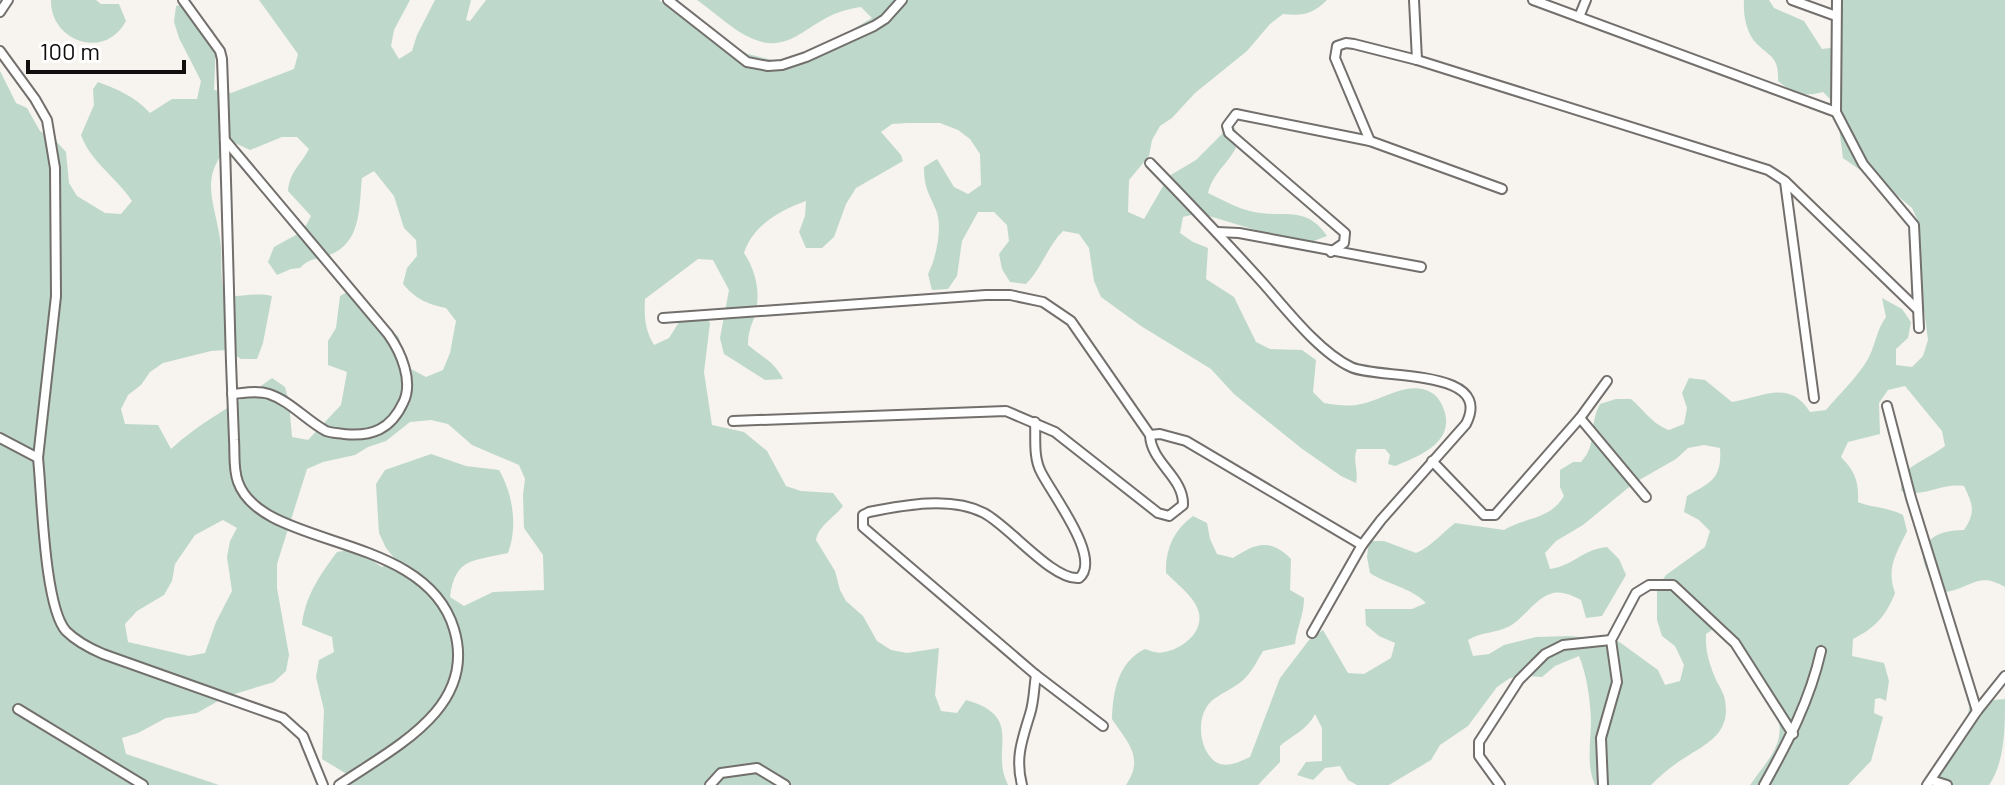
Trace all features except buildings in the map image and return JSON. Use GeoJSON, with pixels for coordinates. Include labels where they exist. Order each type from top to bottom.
{"type":"FeatureCollection","features":[{"type":"Feature","properties":{"kind":"street"},"geometry":{"type":"LineString","coordinates":[[0,12],[8,0]]}},
{"type":"Feature","properties":{"kind":"street"},"geometry":{"type":"LineString","coordinates":[[183,0],[220,51],[235,470],[243,492],[253,503],[276,518],[395,564],[416,577],[433,589],[444,604],[458,643],[453,688],[430,719],[422,728],[339,785]]}},
{"type":"Feature","properties":{"kind":"street"},"geometry":{"type":"LineString","coordinates":[[668,0],[747,62],[768,66],[806,57],[874,26],[902,0]]}},
{"type":"Feature","properties":{"kind":"street"},"geometry":{"type":"LineString","coordinates":[[1414,0],[1417,60]]}},
{"type":"Feature","properties":{"kind":"street"},"geometry":{"type":"LineString","coordinates":[[1533,0],[1836,112]]}},
{"type":"Feature","properties":{"kind":"street"},"geometry":{"type":"LineString","coordinates":[[1579,17],[1586,0]]}},
{"type":"Feature","properties":{"kind":"street"},"geometry":{"type":"LineString","coordinates":[[1792,0],[1836,16]]}},
{"type":"Feature","properties":{"kind":"street"},"geometry":{"type":"LineString","coordinates":[[1837,0],[1836,112],[1863,164],[1914,225],[1919,328]]}},
{"type":"Feature","properties":{"kind":"street"},"geometry":{"type":"LineString","coordinates":[[1370,141],[1335,58],[1337,46],[1346,43],[1417,60],[1753,164],[1785,181],[1916,308]]}},
{"type":"Feature","properties":{"kind":"street"},"geometry":{"type":"LineString","coordinates":[[0,51],[47,120],[55,168],[56,296],[38,458],[54,605],[65,630],[83,646],[283,718],[303,736],[323,785]]}},
{"type":"Feature","properties":{"kind":"street"},"geometry":{"type":"LineString","coordinates":[[1331,252],[1344,243],[1345,233],[1229,133],[1227,126],[1232,117],[1240,113],[1370,141],[1502,189]]}},
{"type":"Feature","properties":{"kind":"street"},"geometry":{"type":"LineString","coordinates":[[225,140],[388,334],[403,363],[407,391],[398,415],[390,424],[383,430],[358,435],[329,432],[269,394],[232,394]]}},
{"type":"Feature","properties":{"kind":"street"},"geometry":{"type":"LineString","coordinates":[[1150,163],[1291,314],[1339,360],[1353,368],[1421,377],[1458,386],[1470,400],[1470,416],[1466,424],[1362,545],[1312,633]]}},
{"type":"Feature","properties":{"kind":"street"},"geometry":{"type":"LineString","coordinates":[[1785,181],[1814,398]]}},
{"type":"Feature","properties":{"kind":"street"},"geometry":{"type":"LineString","coordinates":[[1216,231],[1421,267]]}},
{"type":"Feature","properties":{"kind":"street"},"geometry":{"type":"LineString","coordinates":[[663,318],[986,295],[1043,302],[1071,321],[1150,435],[1154,451],[1181,489],[1183,505],[1169,516],[1158,513],[1055,432],[1006,411],[733,421]]}},
{"type":"Feature","properties":{"kind":"street"},"geometry":{"type":"LineString","coordinates":[[1432,461],[1472,505],[1490,516],[1504,505],[1580,418],[1607,381]]}},
{"type":"Feature","properties":{"kind":"street"},"geometry":{"type":"LineString","coordinates":[[1887,406],[1911,498],[1977,711]]}},
{"type":"Feature","properties":{"kind":"street"},"geometry":{"type":"LineString","coordinates":[[1580,418],[1646,497]]}},
{"type":"Feature","properties":{"kind":"street"},"geometry":{"type":"LineString","coordinates":[[1035,422],[1036,457],[1040,470],[1065,510],[1087,558],[1086,570],[1079,578],[1062,575],[999,523],[983,512],[964,506],[948,504],[881,510],[866,513],[862,523],[865,531],[1036,675],[1103,726]]}},
{"type":"Feature","properties":{"kind":"street"},"geometry":{"type":"LineString","coordinates":[[1150,435],[1160,434],[1186,441],[1362,545]]}},
{"type":"Feature","properties":{"kind":"street"},"geometry":{"type":"LineString","coordinates":[[0,438],[38,458]]}},
{"type":"Feature","properties":{"kind":"street"},"geometry":{"type":"LineString","coordinates":[[1603,785],[1601,738],[1617,682],[1611,640],[1636,593],[1649,585],[1673,585],[1735,643],[1793,734]]}},
{"type":"Feature","properties":{"kind":"street"},"geometry":{"type":"LineString","coordinates":[[1500,785],[1479,756],[1479,742],[1519,680],[1545,654],[1563,645],[1611,640]]}},
{"type":"Feature","properties":{"kind":"street"},"geometry":{"type":"LineString","coordinates":[[1764,785],[1793,734],[1821,651]]}},
{"type":"Feature","properties":{"kind":"street"},"geometry":{"type":"LineString","coordinates":[[1022,785],[1017,759],[1031,711],[1036,675]]}},
{"type":"Feature","properties":{"kind":"street"},"geometry":{"type":"LineString","coordinates":[[1947,785],[1929,782],[2005,676]]}},
{"type":"Feature","properties":{"kind":"street"},"geometry":{"type":"LineString","coordinates":[[18,709],[143,785]]}},
{"type":"Feature","properties":{"kind":"street"},"geometry":{"type":"LineString","coordinates":[[710,785],[721,773],[757,768],[785,785]]}},
{"type":"Feature","properties":{"kind":"green space"},"geometry":{"type":"Polygon","coordinates":[[[51,0],[96,0],[101,4],[119,4],[126,21],[117,33],[105,40],[93,43],[80,41],[59,26],[51,0]]]}},
{"type":"Feature","properties":{"kind":"green space"},"geometry":{"type":"Polygon","coordinates":[[[259,0],[410,0],[394,30],[391,46],[399,59],[412,51],[435,0],[471,0],[466,20],[470,21],[486,0],[659,0],[732,47],[781,62],[831,42],[872,18],[861,7],[847,10],[786,41],[768,43],[742,33],[697,0],[1327,0],[1307,13],[1283,14],[1247,51],[1160,126],[1152,140],[1149,156],[1129,180],[1128,212],[1144,219],[1169,176],[1196,160],[1232,124],[1240,137],[1237,146],[1208,193],[1248,211],[1303,216],[1319,226],[1327,236],[1311,242],[1295,242],[1199,213],[1183,217],[1180,233],[1208,248],[1206,279],[1234,297],[1256,342],[1270,349],[1302,350],[1316,360],[1313,392],[1324,403],[1356,405],[1405,389],[1423,389],[1439,399],[1442,405],[1446,424],[1444,433],[1431,448],[1395,466],[1388,464],[1390,455],[1385,449],[1357,449],[1356,483],[1341,476],[1234,394],[1211,369],[1101,297],[1094,281],[1089,248],[1079,234],[1063,231],[1026,284],[1010,282],[1002,269],[999,254],[1009,241],[1007,225],[994,212],[978,212],[962,241],[957,276],[948,289],[932,290],[928,274],[936,252],[939,225],[926,185],[924,167],[937,159],[954,187],[968,194],[981,185],[980,154],[970,139],[940,123],[892,124],[881,132],[903,161],[856,188],[846,204],[834,237],[822,248],[806,248],[799,232],[806,201],[768,220],[748,243],[744,253],[752,267],[758,299],[748,345],[772,364],[783,379],[765,380],[724,354],[720,338],[729,290],[713,260],[698,259],[645,299],[646,323],[654,345],[669,338],[686,311],[701,310],[710,323],[704,372],[712,425],[744,432],[767,451],[786,486],[801,491],[833,493],[843,506],[823,526],[816,540],[835,571],[846,601],[863,616],[877,641],[891,650],[907,653],[939,648],[935,695],[941,711],[957,713],[966,700],[995,715],[1001,725],[1003,772],[1008,785],[342,785],[350,776],[322,759],[324,710],[316,677],[319,660],[334,652],[332,637],[302,625],[310,595],[337,552],[354,549],[382,567],[396,560],[379,533],[376,484],[385,470],[431,454],[466,466],[499,470],[508,489],[512,511],[513,532],[508,553],[468,563],[456,574],[450,597],[464,606],[493,592],[544,590],[543,555],[524,528],[525,479],[519,465],[472,445],[448,424],[431,420],[410,422],[386,441],[355,455],[307,469],[277,564],[277,588],[289,655],[286,671],[274,682],[225,697],[197,713],[166,718],[122,738],[126,754],[219,785],[0,785],[0,71],[16,103],[27,108],[40,131],[55,140],[66,152],[69,183],[77,196],[105,213],[121,214],[132,201],[97,161],[81,135],[94,105],[93,89],[98,82],[113,88],[150,113],[172,99],[197,99],[201,81],[179,38],[174,22],[176,6],[192,2],[206,26],[213,30],[216,43],[214,90],[231,93],[294,69],[298,54],[259,0]],[[282,137],[250,150],[233,142],[221,155],[211,180],[225,296],[272,296],[257,359],[241,359],[227,350],[163,363],[128,395],[121,409],[125,424],[158,425],[171,449],[195,429],[272,378],[285,387],[292,437],[308,440],[341,405],[347,372],[328,365],[328,341],[336,328],[340,296],[354,288],[384,326],[398,336],[411,369],[426,377],[443,370],[450,353],[456,321],[446,308],[422,300],[403,284],[407,268],[417,256],[416,240],[404,228],[394,196],[374,171],[362,178],[357,220],[350,239],[343,247],[300,268],[277,275],[268,262],[274,247],[303,231],[311,216],[288,191],[293,173],[309,149],[297,137],[282,137]],[[223,520],[195,535],[175,564],[172,581],[164,595],[137,611],[125,624],[128,642],[189,656],[205,653],[232,591],[227,557],[237,528],[223,520]]]}},
{"type":"Feature","properties":{"kind":"green space"},"geometry":{"type":"Polygon","coordinates":[[[1744,0],[1769,0],[1774,8],[1804,21],[1822,49],[1839,47],[1836,0],[2005,0],[2005,587],[1981,580],[1945,592],[1927,571],[1924,551],[1928,542],[1948,532],[1964,530],[1972,513],[1971,504],[1964,486],[1947,486],[1918,493],[1901,491],[1902,475],[1945,446],[1942,431],[1905,386],[1888,390],[1879,403],[1880,434],[1848,442],[1841,457],[1855,477],[1858,502],[1903,515],[1907,531],[1892,568],[1895,593],[1892,601],[1879,620],[1853,639],[1852,656],[1884,663],[1889,681],[1886,701],[1875,699],[1874,713],[1883,717],[1871,761],[1848,785],[1750,785],[1775,748],[1780,729],[1774,707],[1719,625],[1706,634],[1706,641],[1710,665],[1724,698],[1725,721],[1710,742],[1672,766],[1651,785],[1595,785],[1590,761],[1589,695],[1579,656],[1555,666],[1542,677],[1510,678],[1497,687],[1468,726],[1440,745],[1431,760],[1389,785],[1357,785],[1348,780],[1340,766],[1325,768],[1313,780],[1297,775],[1306,762],[1322,761],[1322,728],[1315,714],[1304,728],[1280,746],[1280,762],[1258,785],[1126,785],[1134,758],[1112,719],[1116,688],[1123,669],[1136,655],[1145,649],[1159,653],[1178,647],[1190,639],[1198,627],[1199,613],[1194,602],[1166,573],[1172,541],[1193,516],[1207,523],[1217,554],[1233,558],[1263,545],[1283,552],[1291,559],[1290,590],[1304,598],[1295,644],[1263,651],[1246,677],[1206,708],[1201,731],[1208,755],[1220,764],[1228,765],[1250,757],[1280,678],[1309,640],[1323,630],[1348,673],[1364,674],[1391,658],[1395,643],[1379,636],[1366,625],[1365,609],[1412,609],[1426,603],[1413,593],[1370,573],[1367,557],[1369,541],[1384,541],[1416,553],[1455,523],[1504,530],[1552,510],[1564,496],[1560,487],[1560,470],[1573,462],[1581,462],[1586,455],[1600,404],[1631,399],[1669,430],[1684,424],[1687,408],[1682,393],[1689,378],[1705,380],[1732,402],[1785,393],[1802,402],[1810,412],[1826,410],[1868,359],[1886,317],[1882,298],[1902,309],[1911,322],[1908,338],[1896,349],[1896,365],[1912,367],[1923,356],[1928,340],[1919,273],[1919,223],[1912,208],[1843,158],[1836,105],[1823,92],[1799,93],[1778,81],[1776,63],[1750,34],[1744,0]],[[1704,445],[1688,448],[1676,459],[1634,483],[1583,525],[1556,541],[1545,553],[1550,569],[1599,548],[1607,547],[1619,559],[1626,575],[1602,616],[1586,618],[1581,600],[1562,593],[1550,594],[1510,626],[1468,640],[1473,656],[1489,654],[1504,645],[1536,637],[1570,636],[1618,641],[1658,670],[1665,685],[1680,681],[1684,665],[1675,646],[1662,636],[1657,620],[1657,588],[1666,575],[1705,547],[1710,531],[1684,512],[1687,496],[1709,483],[1717,473],[1720,448],[1704,445]]]}},
{"type":"Feature","properties":{"kind":"green space"},"geometry":{"type":"Polygon","coordinates":[[[2005,699],[2001,755],[1989,785],[1926,785],[1968,718],[1969,707],[1984,701],[2005,699]]]}}]}
